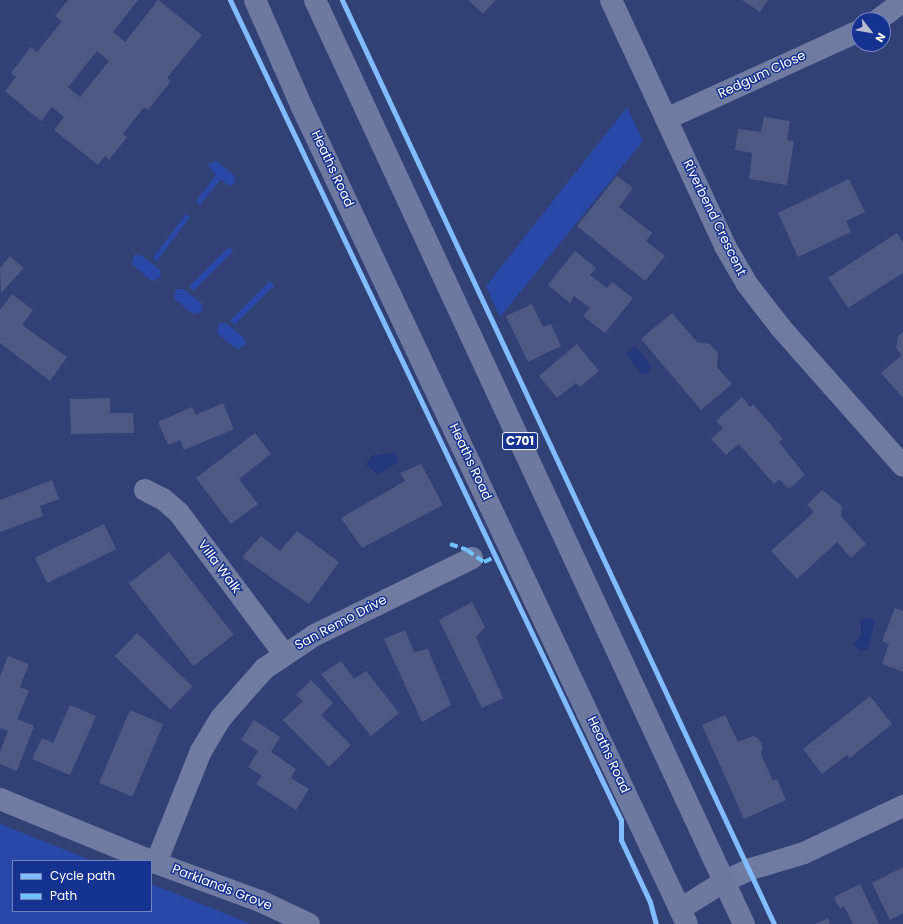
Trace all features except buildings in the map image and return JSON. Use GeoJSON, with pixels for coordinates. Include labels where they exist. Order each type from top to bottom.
{"type":"FeatureCollection","features":[{"type":"Feature","properties":{"kind":"main road","name":"Heaths Road"},"geometry":{"type":"LineString","coordinates":[[255,0],[302,106],[684,917]]}},
{"type":"Feature","properties":{"kind":"main road","name":"C701"},"geometry":{"type":"LineString","coordinates":[[315,0],[744,924]]}},
{"type":"Feature","properties":{"kind":"main road"},"geometry":{"type":"LineString","coordinates":[[684,917],[728,888]]}},
{"type":"Feature","properties":{"kind":"street","name":"Riverbend Crescent"},"geometry":{"type":"LineString","coordinates":[[611,0],[725,246],[747,284],[781,328],[902,463]]}},
{"type":"Feature","properties":{"kind":"street"},"geometry":{"type":"LineString","coordinates":[[889,12],[903,1]]}},
{"type":"Feature","properties":{"kind":"street","name":"Redgum Close"},"geometry":{"type":"LineString","coordinates":[[666,119],[851,34]]}},
{"type":"Feature","properties":{"kind":"street","name":"Villa Walk"},"geometry":{"type":"LineString","coordinates":[[145,490],[163,499],[179,513],[284,654]]}},
{"type":"Feature","properties":{"kind":"street","name":"San Remo Drive"},"geometry":{"type":"LineString","coordinates":[[156,863],[201,751],[221,718],[264,669],[284,654],[315,635],[472,558]]}},
{"type":"Feature","properties":{"kind":"street","name":"Parklands Grove"},"geometry":{"type":"LineString","coordinates":[[0,799],[149,860]]}},
{"type":"Feature","properties":{"kind":"street"},"geometry":{"type":"LineString","coordinates":[[728,888],[751,869],[804,853],[903,806]]}},
{"type":"Feature","properties":{"kind":"street","name":"Parklands Grove"},"geometry":{"type":"LineString","coordinates":[[152,861],[260,901],[309,924]]}},
{"type":"Feature","properties":{"kind":"shaded area"},"geometry":{"type":"Polygon","coordinates":[[[627,107],[643,141],[500,317],[486,286],[627,107]]]}},
{"type":"Feature","properties":{"kind":"shaded area"},"geometry":{"type":"Polygon","coordinates":[[[216,161],[235,176],[234,184],[229,186],[221,179],[200,205],[196,201],[216,175],[208,165],[216,161]]]}},
{"type":"Feature","properties":{"kind":"shaded area"},"geometry":{"type":"Polygon","coordinates":[[[186,214],[190,217],[157,261],[153,258],[186,214]]]}},
{"type":"Feature","properties":{"kind":"shaded area"},"geometry":{"type":"Polygon","coordinates":[[[229,247],[233,251],[194,291],[189,287],[229,247]]]}},
{"type":"Feature","properties":{"kind":"shaded area"},"geometry":{"type":"Polygon","coordinates":[[[134,255],[141,255],[160,270],[161,277],[153,281],[148,278],[132,264],[134,255]]]}},
{"type":"Feature","properties":{"kind":"shaded area"},"geometry":{"type":"Polygon","coordinates":[[[270,281],[274,285],[235,325],[230,321],[270,281]]]}},
{"type":"Feature","properties":{"kind":"shaded area"},"geometry":{"type":"Polygon","coordinates":[[[176,289],[183,289],[201,303],[203,311],[195,314],[190,312],[174,298],[176,289]]]}},
{"type":"Feature","properties":{"kind":"shaded area"},"geometry":{"type":"Polygon","coordinates":[[[219,323],[226,323],[244,338],[246,345],[238,349],[217,333],[219,323]]]}},
{"type":"Feature","properties":{"kind":"shaded area"},"geometry":{"type":"Polygon","coordinates":[[[635,346],[651,365],[649,373],[642,374],[626,354],[635,346]]]}},
{"type":"Feature","properties":{"kind":"shaded area"},"geometry":{"type":"Polygon","coordinates":[[[395,453],[399,462],[378,474],[366,465],[373,455],[395,453]]]}},
{"type":"Feature","properties":{"kind":"shaded area"},"geometry":{"type":"Polygon","coordinates":[[[867,618],[875,621],[868,649],[860,651],[853,644],[861,635],[860,620],[867,618]]]}},
{"type":"Feature","properties":{"kind":"shaded area"},"geometry":{"type":"Polygon","coordinates":[[[0,824],[90,860],[12,860],[12,912],[152,912],[152,884],[251,924],[0,924],[0,824]]]}},
{"type":"Feature","properties":{"kind":"marked path"},"geometry":{"type":"LineString","coordinates":[[450,544],[467,550],[484,562],[497,556]]}},
{"type":"Feature","properties":{"kind":"cycle path"},"geometry":{"type":"LineString","coordinates":[[230,0],[621,820],[621,840],[650,902],[656,924]]}},
{"type":"Feature","properties":{"kind":"cycle path"},"geometry":{"type":"LineString","coordinates":[[342,0],[774,924]]}}]}
